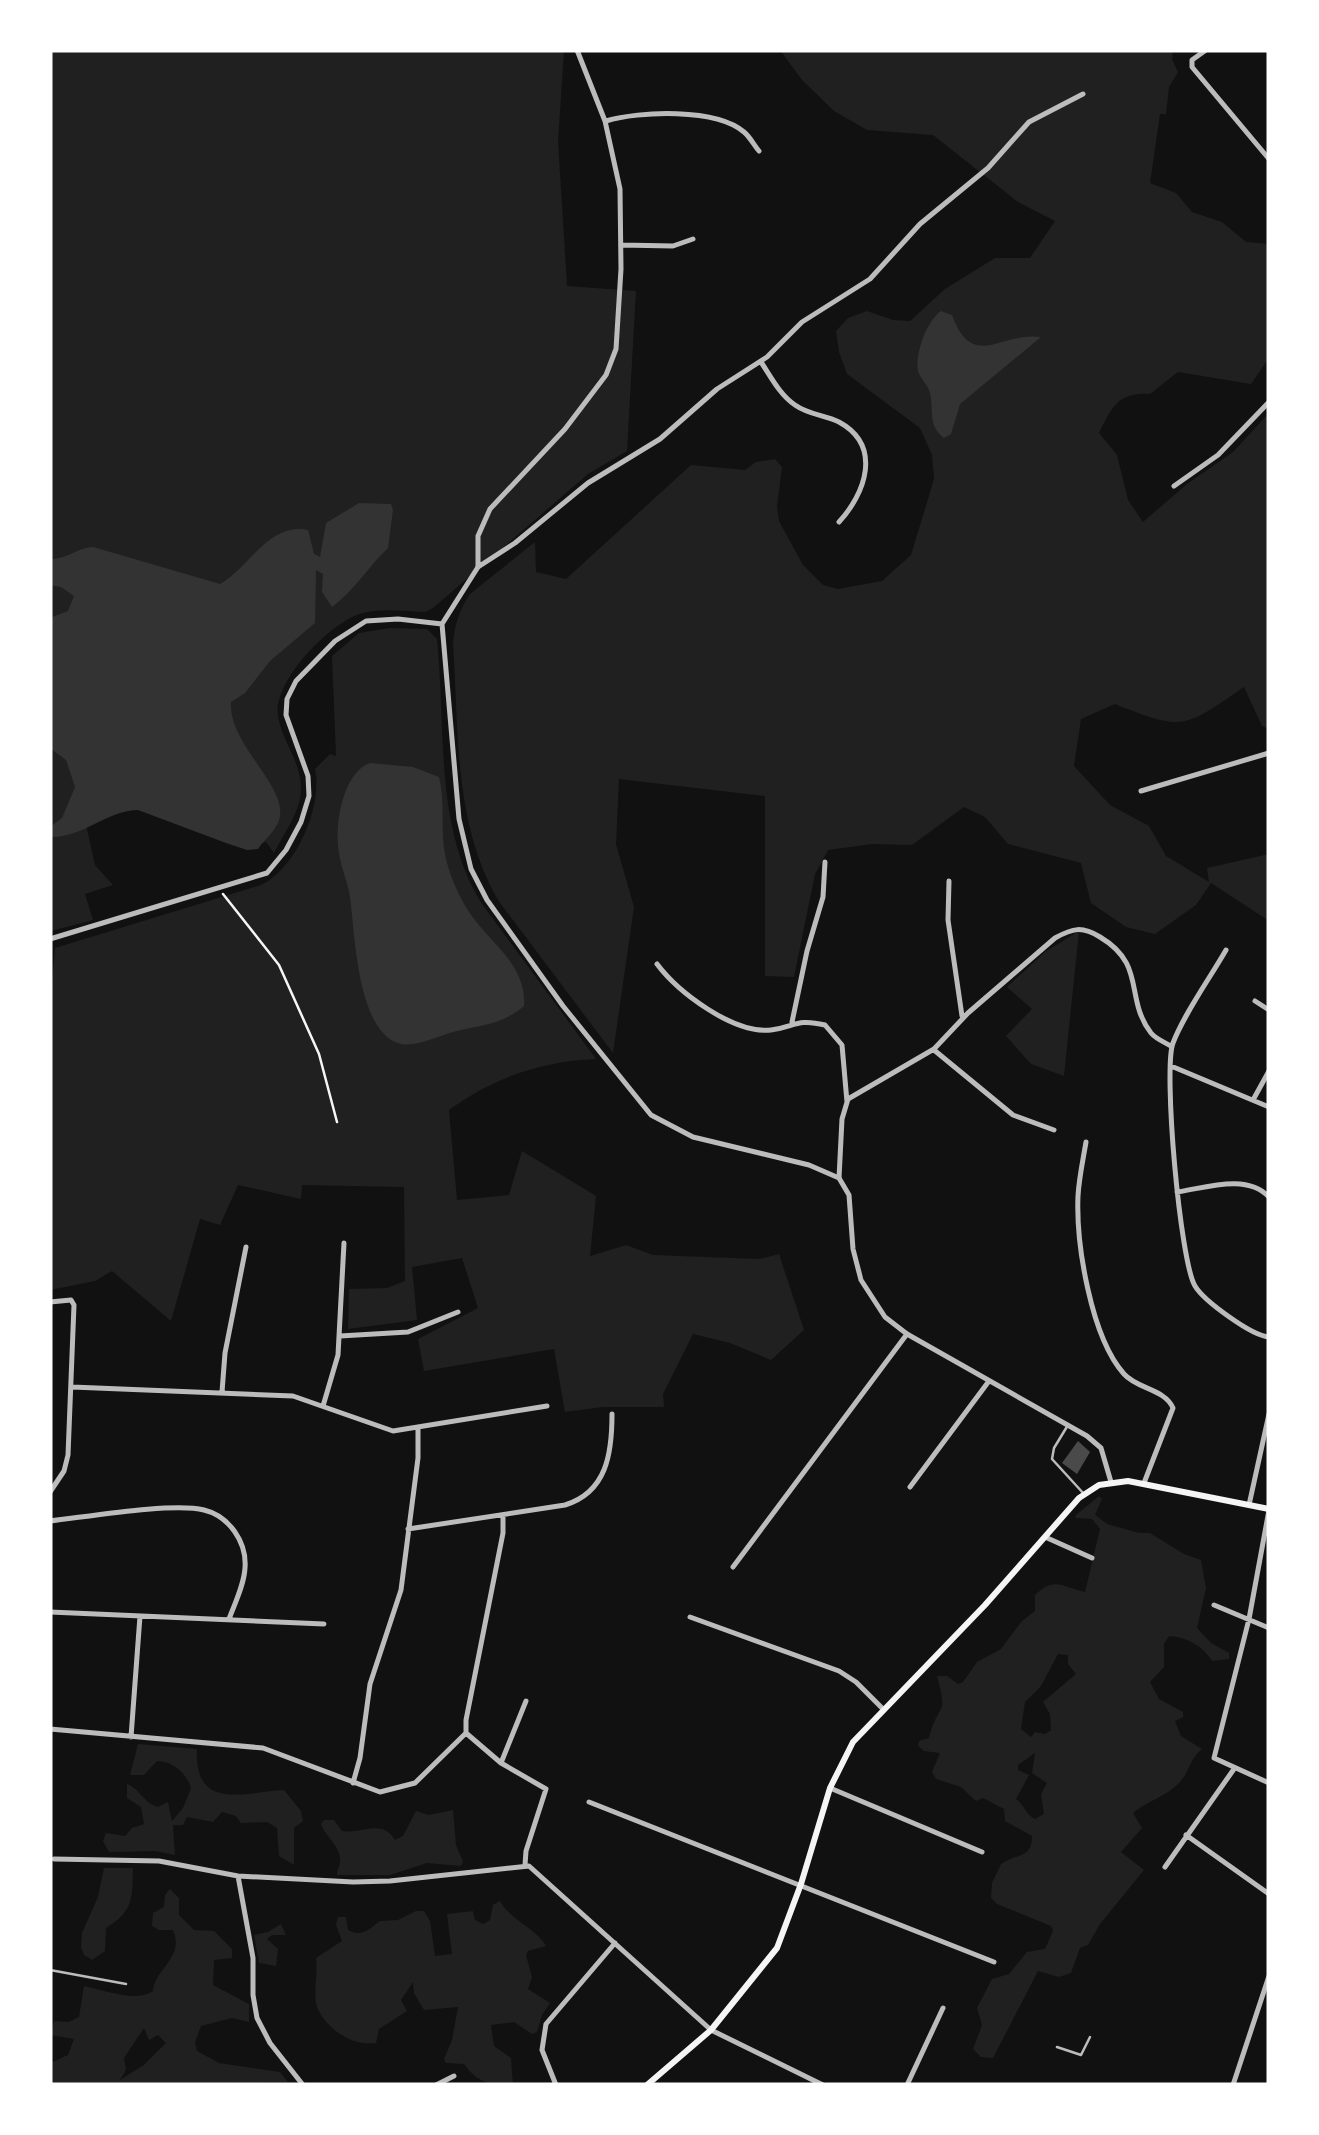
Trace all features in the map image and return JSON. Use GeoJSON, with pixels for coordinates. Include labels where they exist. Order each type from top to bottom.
{"type":"FeatureCollection","features":[{"type":"Feature","properties":{"kind":"main road"},"geometry":{"type":"LineString","coordinates":[[647,2085],[711,2030],[777,1948],[830,1788],[850,1747],[1084,1494],[1111,1482],[1144,1483],[1269,1509]]}},
{"type":"Feature","properties":{"kind":"street"},"geometry":{"type":"LineString","coordinates":[[478,567],[478,536],[490,510],[549,449],[612,364],[619,332],[620,188],[605,122],[577,50]]}},
{"type":"Feature","properties":{"kind":"street"},"geometry":{"type":"LineString","coordinates":[[1206,50],[1192,61],[1192,67],[1266,150],[1269,159]]}},
{"type":"Feature","properties":{"kind":"street"},"geometry":{"type":"LineString","coordinates":[[840,1178],[809,1166],[693,1137],[651,1116],[596,1050],[508,930],[474,879],[462,833],[442,624],[478,567],[515,543],[588,483],[648,448],[717,389],[761,362],[802,322],[870,279],[920,224],[988,168],[1028,122],[1083,94]]}},
{"type":"Feature","properties":{"kind":"street"},"geometry":{"type":"LineString","coordinates":[[605,122],[645,114],[714,118],[741,130],[759,151]]}},
{"type":"Feature","properties":{"kind":"street"},"geometry":{"type":"LineString","coordinates":[[622,245],[673,246],[693,239]]}},
{"type":"Feature","properties":{"kind":"street"},"geometry":{"type":"LineString","coordinates":[[761,362],[786,398],[803,410],[840,422],[860,442],[866,460],[864,482],[854,506],[839,522]]}},
{"type":"Feature","properties":{"kind":"street"},"geometry":{"type":"LineString","coordinates":[[1174,486],[1218,456],[1269,402]]}},
{"type":"Feature","properties":{"kind":"street"},"geometry":{"type":"LineString","coordinates":[[50,939],[218,889],[272,868],[286,850],[305,810],[309,780],[286,710],[288,696],[300,676],[335,641],[366,621],[398,619],[442,624]]}},
{"type":"Feature","properties":{"kind":"street"},"geometry":{"type":"LineString","coordinates":[[1140,791],[1269,753]]}},
{"type":"Feature","properties":{"kind":"street"},"geometry":{"type":"LineString","coordinates":[[792,1022],[823,897],[825,862]]}},
{"type":"Feature","properties":{"kind":"street"},"geometry":{"type":"LineString","coordinates":[[948,881],[948,920],[962,1019]]}},
{"type":"Feature","properties":{"kind":"street"},"geometry":{"type":"LineString","coordinates":[[847,1102],[934,1050],[962,1019],[1056,938],[1078,928],[1096,934],[1124,955],[1151,1032],[1172,1046]]}},
{"type":"Feature","properties":{"kind":"street"},"geometry":{"type":"LineString","coordinates":[[1226,950],[1172,1046],[1176,1193],[1195,1286],[1242,1326],[1269,1337]]}},
{"type":"Feature","properties":{"kind":"street"},"geometry":{"type":"LineString","coordinates":[[657,964],[670,982],[706,1010],[762,1030],[774,1030],[792,1022],[825,1026],[837,1036],[846,1063],[847,1102],[842,1118],[840,1178],[849,1194],[853,1248],[861,1280],[885,1316],[907,1334],[1069,1424],[1100,1448],[1111,1482]]}},
{"type":"Feature","properties":{"kind":"street"},"geometry":{"type":"LineString","coordinates":[[1255,1000],[1269,1010]]}},
{"type":"Feature","properties":{"kind":"street"},"geometry":{"type":"LineString","coordinates":[[934,1050],[1013,1115],[1054,1130]]}},
{"type":"Feature","properties":{"kind":"street"},"geometry":{"type":"LineString","coordinates":[[1171,1066],[1269,1108]]}},
{"type":"Feature","properties":{"kind":"street"},"geometry":{"type":"LineString","coordinates":[[1253,1100],[1269,1071]]}},
{"type":"Feature","properties":{"kind":"street"},"geometry":{"type":"LineString","coordinates":[[1086,1142],[1078,1202],[1093,1309],[1122,1372],[1132,1382],[1170,1402],[1173,1408],[1144,1483]]}},
{"type":"Feature","properties":{"kind":"street"},"geometry":{"type":"LineString","coordinates":[[1176,1193],[1240,1184],[1261,1188],[1269,1197]]}},
{"type":"Feature","properties":{"kind":"street"},"geometry":{"type":"LineString","coordinates":[[323,1406],[332,1383],[340,1336],[344,1242]]}},
{"type":"Feature","properties":{"kind":"street"},"geometry":{"type":"LineString","coordinates":[[222,1392],[225,1353],[246,1247]]}},
{"type":"Feature","properties":{"kind":"street"},"geometry":{"type":"LineString","coordinates":[[50,1302],[71,1300],[74,1305],[67,1459],[50,1492]]}},
{"type":"Feature","properties":{"kind":"street"},"geometry":{"type":"LineString","coordinates":[[340,1336],[408,1332],[458,1312]]}},
{"type":"Feature","properties":{"kind":"street"},"geometry":{"type":"LineString","coordinates":[[734,1567],[907,1334]]}},
{"type":"Feature","properties":{"kind":"street"},"geometry":{"type":"LineString","coordinates":[[910,1487],[990,1380]]}},
{"type":"Feature","properties":{"kind":"street"},"geometry":{"type":"LineString","coordinates":[[72,1387],[293,1396],[387,1430],[547,1406]]}},
{"type":"Feature","properties":{"kind":"street"},"geometry":{"type":"LineString","coordinates":[[408,1529],[565,1505],[590,1493],[611,1452],[612,1414]]}},
{"type":"Feature","properties":{"kind":"street"},"geometry":{"type":"LineString","coordinates":[[1249,1505],[1269,1414]]}},
{"type":"Feature","properties":{"kind":"street"},"geometry":{"type":"LineString","coordinates":[[353,1783],[370,1684],[398,1600],[418,1428]]}},
{"type":"Feature","properties":{"kind":"street"},"geometry":{"type":"LineString","coordinates":[[50,1521],[182,1508],[212,1512],[237,1534],[245,1556],[244,1576],[229,1619]]}},
{"type":"Feature","properties":{"kind":"street"},"geometry":{"type":"LineString","coordinates":[[1269,1509],[1249,1619],[1214,1758],[1269,1783]]}},
{"type":"Feature","properties":{"kind":"street"},"geometry":{"type":"LineString","coordinates":[[50,1729],[263,1748],[377,1792],[406,1787],[466,1733],[504,1533],[503,1515]]}},
{"type":"Feature","properties":{"kind":"street"},"geometry":{"type":"LineString","coordinates":[[1044,1536],[1092,1558]]}},
{"type":"Feature","properties":{"kind":"street"},"geometry":{"type":"LineString","coordinates":[[1214,1605],[1269,1628]]}},
{"type":"Feature","properties":{"kind":"street"},"geometry":{"type":"LineString","coordinates":[[50,1612],[324,1624]]}},
{"type":"Feature","properties":{"kind":"street"},"geometry":{"type":"LineString","coordinates":[[131,1737],[140,1616]]}},
{"type":"Feature","properties":{"kind":"street"},"geometry":{"type":"LineString","coordinates":[[690,1616],[838,1671],[856,1682],[884,1710]]}},
{"type":"Feature","properties":{"kind":"street"},"geometry":{"type":"LineString","coordinates":[[500,1763],[526,1701]]}},
{"type":"Feature","properties":{"kind":"street"},"geometry":{"type":"LineString","coordinates":[[466,1733],[500,1763],[547,1790],[525,1866]]}},
{"type":"Feature","properties":{"kind":"street"},"geometry":{"type":"LineString","coordinates":[[1165,1867],[1234,1769]]}},
{"type":"Feature","properties":{"kind":"street"},"geometry":{"type":"LineString","coordinates":[[830,1788],[982,1852]]}},
{"type":"Feature","properties":{"kind":"street"},"geometry":{"type":"LineString","coordinates":[[589,1802],[994,1962]]}},
{"type":"Feature","properties":{"kind":"street"},"geometry":{"type":"LineString","coordinates":[[1186,1835],[1269,1894]]}},
{"type":"Feature","properties":{"kind":"street"},"geometry":{"type":"LineString","coordinates":[[51,1860],[159,1861],[238,1876],[372,1882],[525,1866],[542,1874],[711,2030],[807,2082],[823,2085]]}},
{"type":"Feature","properties":{"kind":"street"},"geometry":{"type":"LineString","coordinates":[[238,1876],[253,1958],[257,2018],[270,2043],[302,2085]]}},
{"type":"Feature","properties":{"kind":"street"},"geometry":{"type":"LineString","coordinates":[[556,2085],[542,2050],[546,2024],[616,1942]]}},
{"type":"Feature","properties":{"kind":"street"},"geometry":{"type":"LineString","coordinates":[[1232,2085],[1269,1976]]}},
{"type":"Feature","properties":{"kind":"street"},"geometry":{"type":"LineString","coordinates":[[907,2085],[943,2008]]}},
{"type":"Feature","properties":{"kind":"street"},"geometry":{"type":"LineString","coordinates":[[436,2085],[454,2076]]}},
{"type":"Feature","properties":{"kind":"lane"},"geometry":{"type":"LineString","coordinates":[[1069,1424],[1054,1448],[1052,1459],[1084,1494]]}},
{"type":"Feature","properties":{"kind":"lane"},"geometry":{"type":"LineString","coordinates":[[50,1970],[126,1984]]}},
{"type":"Feature","properties":{"kind":"lane"},"geometry":{"type":"LineString","coordinates":[[1057,2047],[1081,2055],[1090,2037]]}},
{"type":"Feature","properties":{"kind":"path"},"geometry":{"type":"LineString","coordinates":[[218,889],[279,966],[319,1054],[337,1122]]}},
{"type":"Feature","properties":{"kind":"shaded area"},"geometry":{"type":"Polygon","coordinates":[[[50,50],[564,50],[558,142],[567,286],[636,291],[627,451],[588,474],[433,608],[425,612],[371,611],[350,618],[321,640],[294,670],[279,701],[278,715],[298,770],[300,797],[274,853],[266,842],[248,846],[144,805],[85,820],[95,865],[113,885],[85,894],[93,920],[51,931],[50,50]]]}},
{"type":"Feature","properties":{"kind":"shaded area"},"geometry":{"type":"Polygon","coordinates":[[[780,50],[1173,50],[1178,72],[1169,87],[1166,114],[1160,114],[1150,183],[1176,193],[1192,212],[1222,222],[1246,242],[1269,244],[1269,358],[1251,384],[1178,372],[1150,394],[1130,396],[1117,403],[1099,433],[1117,455],[1128,500],[1143,522],[1233,452],[1269,413],[1269,729],[1262,726],[1244,687],[1208,711],[1183,721],[1156,719],[1115,704],[1081,719],[1074,766],[1110,805],[1149,826],[1166,856],[1209,882],[1207,868],[1269,854],[1269,921],[1211,883],[1196,905],[1155,934],[1126,927],[1091,903],[1081,863],[1008,844],[985,817],[964,807],[912,845],[872,844],[828,850],[815,874],[794,977],[765,976],[765,796],[619,779],[616,844],[634,907],[613,1053],[500,903],[474,842],[461,777],[453,643],[463,606],[470,594],[535,542],[536,572],[566,579],[691,465],[745,470],[756,462],[775,459],[782,467],[779,521],[803,565],[823,585],[838,589],[882,581],[911,555],[934,479],[932,455],[920,428],[847,374],[836,331],[848,318],[867,311],[910,321],[945,289],[995,258],[1030,258],[1055,221],[1018,202],[933,135],[867,130],[834,111],[802,80],[780,50]]]}},
{"type":"Feature","properties":{"kind":"shaded area"},"geometry":{"type":"Polygon","coordinates":[[[941,311],[952,315],[969,342],[979,345],[1041,337],[960,404],[951,434],[944,438],[933,423],[930,393],[919,374],[918,363],[927,329],[941,311]]]}},
{"type":"Feature","properties":{"kind":"shaded area"},"geometry":{"type":"Polygon","coordinates":[[[359,503],[391,504],[388,548],[332,607],[322,592],[323,574],[316,570],[315,623],[270,661],[245,693],[231,702],[238,733],[279,804],[277,826],[258,849],[247,850],[138,810],[51,837],[50,827],[62,818],[75,787],[66,760],[50,748],[50,618],[68,611],[74,596],[50,585],[50,559],[93,547],[220,584],[271,539],[294,529],[308,530],[314,554],[320,557],[326,523],[359,503]]]}},
{"type":"Feature","properties":{"kind":"shaded area"},"geometry":{"type":"Polygon","coordinates":[[[390,628],[427,629],[437,639],[449,810],[467,874],[482,904],[596,1059],[556,1063],[519,1073],[449,1110],[457,1200],[509,1195],[522,1151],[596,1196],[590,1256],[626,1245],[653,1255],[760,1259],[779,1254],[804,1330],[771,1360],[730,1343],[693,1334],[663,1394],[664,1407],[603,1407],[565,1412],[554,1349],[424,1371],[418,1339],[478,1308],[462,1258],[412,1267],[417,1320],[348,1329],[349,1289],[387,1288],[405,1281],[404,1187],[302,1185],[301,1199],[238,1185],[220,1225],[200,1219],[171,1321],[112,1271],[95,1281],[50,1290],[50,1009],[55,948],[261,885],[274,877],[296,851],[311,818],[315,769],[330,754],[336,756],[332,656],[359,633],[390,628]]]}},
{"type":"Feature","properties":{"kind":"shaded area"},"geometry":{"type":"Polygon","coordinates":[[[370,763],[413,767],[439,777],[444,848],[453,881],[470,914],[510,962],[523,990],[524,1006],[507,1017],[407,1045],[386,1036],[375,1022],[361,980],[338,842],[339,816],[347,789],[360,769],[370,763]]]}},
{"type":"Feature","properties":{"kind":"shaded area"},"geometry":{"type":"Polygon","coordinates":[[[1079,931],[1064,1076],[1031,1064],[1006,1036],[1032,1009],[1007,987],[1045,952],[1079,931]]]}},
{"type":"Feature","properties":{"kind":"shaded area"},"geometry":{"type":"Polygon","coordinates":[[[1099,1496],[1102,1499],[1095,1515],[1107,1524],[1150,1533],[1201,1560],[1206,1588],[1197,1628],[1211,1643],[1229,1653],[1229,1659],[1212,1661],[1194,1643],[1182,1638],[1169,1636],[1164,1644],[1164,1667],[1150,1682],[1159,1699],[1183,1712],[1183,1717],[1175,1721],[1181,1736],[1202,1749],[1175,1787],[1133,1813],[1142,1828],[1121,1852],[1144,1870],[1088,1945],[1080,1948],[1071,1973],[1059,1977],[1038,1971],[993,2058],[981,2057],[973,2049],[982,2025],[977,2008],[992,1979],[1009,1974],[1027,1952],[1045,1949],[1053,1931],[1051,1926],[991,1898],[992,1883],[1001,1864],[1026,1852],[1032,1836],[1005,1821],[1004,1809],[983,1798],[976,1801],[961,1787],[936,1779],[932,1772],[940,1753],[918,1746],[919,1741],[929,1738],[941,1709],[937,1676],[947,1676],[958,1684],[963,1682],[977,1662],[1001,1649],[1022,1621],[1035,1611],[1035,1595],[1042,1589],[1059,1584],[1085,1592],[1100,1529],[1092,1519],[1075,1518],[1099,1496]],[[1058,1654],[1041,1686],[1025,1702],[1021,1729],[1031,1737],[1035,1732],[1045,1734],[1051,1730],[1050,1714],[1043,1702],[1076,1674],[1068,1664],[1068,1655],[1058,1654]],[[1035,1753],[1018,1765],[1018,1770],[1029,1775],[1016,1799],[1035,1819],[1044,1814],[1041,1794],[1047,1783],[1032,1773],[1035,1753]]]}},
{"type":"Feature","properties":{"kind":"shaded area"},"geometry":{"type":"Polygon","coordinates":[[[138,1744],[197,1749],[198,1769],[204,1782],[224,1794],[284,1790],[301,1811],[303,1821],[294,1828],[294,1865],[279,1856],[277,1828],[267,1822],[241,1823],[236,1816],[222,1812],[213,1822],[187,1817],[183,1825],[173,1825],[175,1855],[155,1851],[109,1852],[103,1841],[106,1833],[125,1836],[132,1828],[144,1824],[141,1807],[127,1798],[127,1784],[153,1805],[168,1802],[172,1821],[183,1808],[191,1788],[178,1769],[168,1763],[157,1761],[144,1775],[130,1775],[138,1744]]]}},
{"type":"Feature","properties":{"kind":"shaded area"},"geometry":{"type":"Polygon","coordinates":[[[453,1810],[461,1866],[427,1863],[390,1875],[337,1875],[339,1854],[321,1824],[324,1820],[334,1820],[342,1831],[378,1828],[395,1840],[403,1836],[416,1811],[429,1815],[453,1810]]]}},
{"type":"Feature","properties":{"kind":"shaded area"},"geometry":{"type":"Polygon","coordinates":[[[104,1868],[133,1868],[131,1896],[122,1916],[106,1928],[105,1951],[92,1960],[81,1947],[82,1933],[98,1897],[104,1868]]]}},
{"type":"Feature","properties":{"kind":"shaded area"},"geometry":{"type":"Polygon","coordinates":[[[170,1889],[179,1898],[179,1915],[194,1930],[214,1931],[232,1949],[232,1958],[214,1960],[213,1985],[249,2004],[249,2022],[232,2018],[201,2026],[195,2042],[197,2051],[219,2063],[280,2072],[288,2082],[50,2085],[50,2063],[68,2055],[74,2039],[50,2035],[54,2021],[69,2022],[79,2017],[84,1986],[129,1996],[153,1991],[176,1940],[173,1930],[152,1926],[153,1913],[164,1907],[170,1889]],[[144,2028],[124,2058],[126,2070],[120,2080],[144,2065],[166,2043],[158,2035],[149,2040],[144,2028]]]}},
{"type":"Feature","properties":{"kind":"shaded area"},"geometry":{"type":"Polygon","coordinates":[[[500,1901],[546,1946],[526,1955],[532,1977],[528,1989],[550,2003],[537,2032],[532,2034],[514,2022],[491,2025],[494,2046],[511,2058],[513,2085],[485,2082],[464,2064],[446,2063],[458,2007],[424,2010],[414,1993],[413,1982],[401,2000],[407,2011],[379,2029],[376,2043],[350,2039],[321,2015],[316,2002],[316,1958],[342,1941],[336,1925],[338,1917],[346,1917],[348,1930],[358,1933],[380,1921],[398,1920],[424,1911],[430,1921],[435,1956],[452,1954],[447,1914],[473,1911],[475,1920],[483,1924],[490,1920],[493,1905],[500,1901]]]}},
{"type":"Feature","properties":{"kind":"shaded area"},"geometry":{"type":"Polygon","coordinates":[[[281,1924],[286,1935],[267,1939],[278,1949],[276,1966],[259,1963],[254,1935],[281,1924]]]}},
{"type":"Feature","properties":{"kind":"building"},"geometry":{"type":"Polygon","coordinates":[[[1078,1441],[1090,1452],[1077,1474],[1062,1463],[1078,1441]]]}}]}
